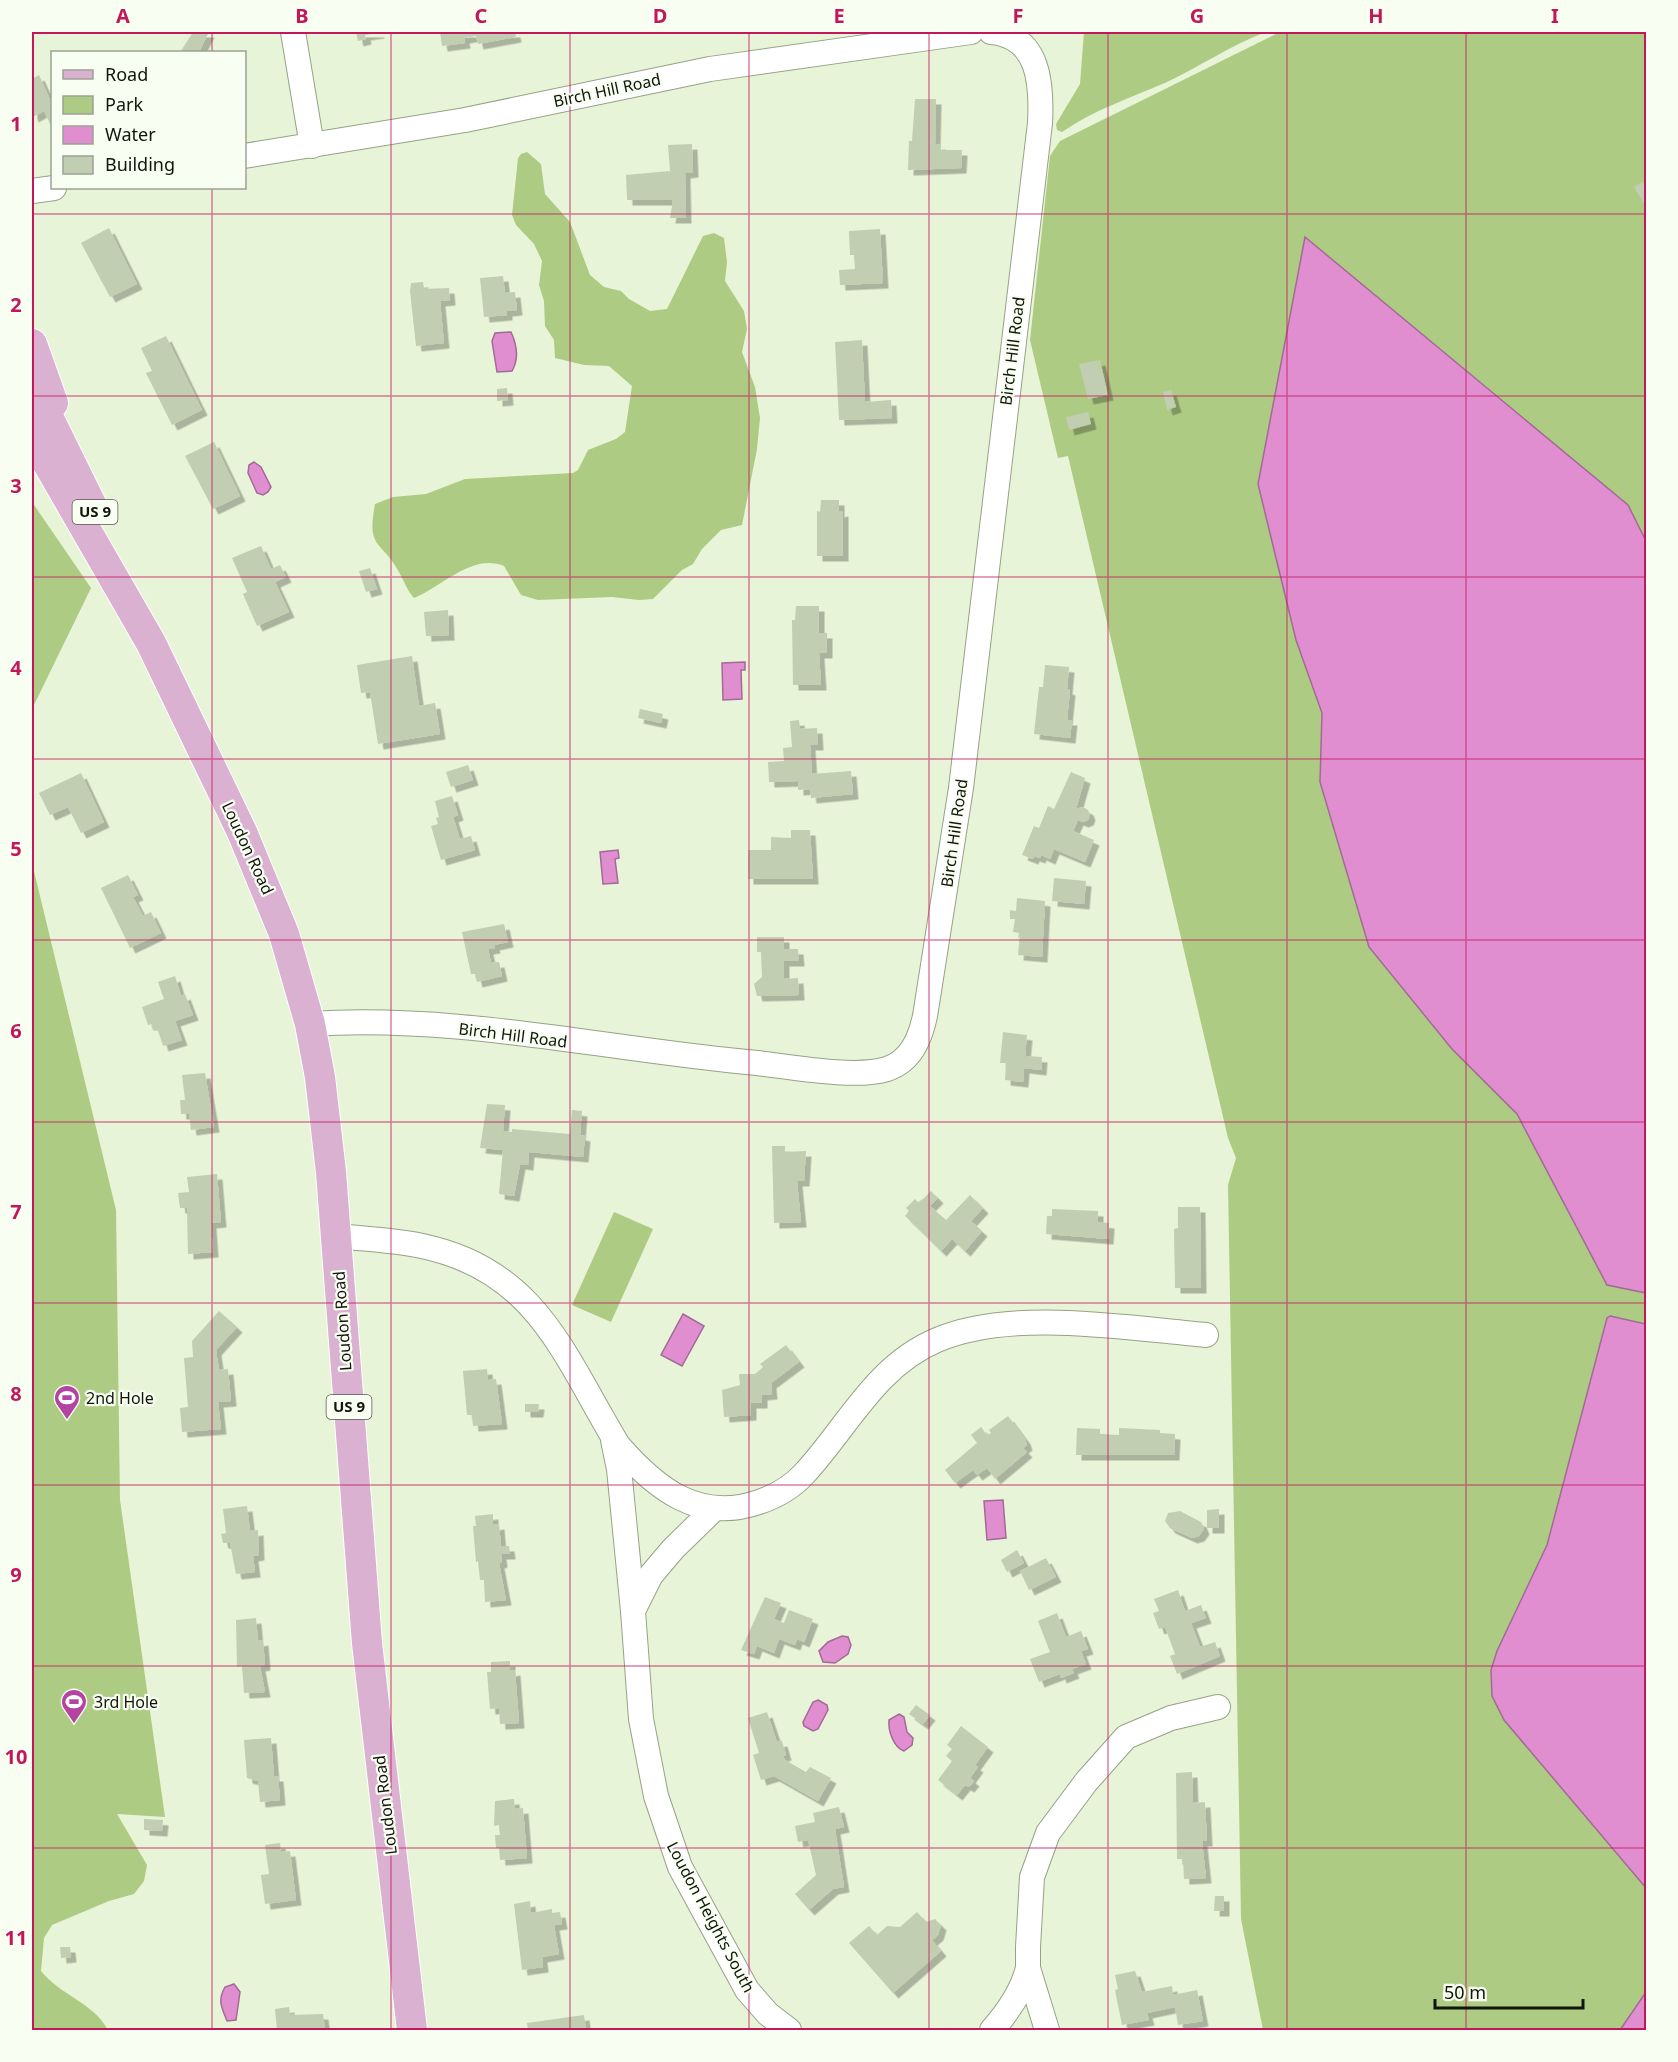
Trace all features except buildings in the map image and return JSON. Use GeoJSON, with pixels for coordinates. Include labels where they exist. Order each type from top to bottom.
{"type":"FeatureCollection","features":[{"type":"Feature","properties":{"kind":"main road"},"geometry":{"type":"LineString","coordinates":[[32,344],[74,469]]}},
{"type":"Feature","properties":{"kind":"main road","name":"US 9"},"geometry":{"type":"LineString","coordinates":[[32,384],[125,575],[151,644]]}},
{"type":"Feature","properties":{"kind":"main road","name":"US 9"},"geometry":{"type":"LineString","coordinates":[[32,436],[151,644]]}},
{"type":"Feature","properties":{"kind":"main road","name":"Loudon Road"},"geometry":{"type":"LineString","coordinates":[[151,644],[242,832],[271,900],[288,945],[310,1024],[324,1109],[336,1236],[367,1643],[412,2031]]}},
{"type":"Feature","properties":{"kind":"street"},"geometry":{"type":"LineString","coordinates":[[292,32],[312,146]]}},
{"type":"Feature","properties":{"kind":"street","name":"Birch Hill Road"},"geometry":{"type":"LineString","coordinates":[[246,156],[465,120],[710,69],[971,32]]}},
{"type":"Feature","properties":{"kind":"street","name":"Birch Hill Road"},"geometry":{"type":"LineString","coordinates":[[310,1024],[416,1024],[739,1062],[855,1072],[888,1068],[903,1060],[914,1048],[925,1016],[961,788],[1040,123],[1041,86],[1034,60],[1017,40],[991,32]]}},
{"type":"Feature","properties":{"kind":"street"},"geometry":{"type":"LineString","coordinates":[[32,191],[51,188]]}},
{"type":"Feature","properties":{"kind":"street","name":"Loudon Heights South"},"geometry":{"type":"LineString","coordinates":[[336,1236],[421,1246],[456,1256],[501,1278],[528,1301],[546,1324],[612,1435],[628,1456],[655,1482],[684,1500],[713,1510],[753,1504],[783,1492],[803,1474],[866,1395],[882,1379],[912,1353],[951,1334],[994,1326],[1063,1324],[1206,1335]]}},
{"type":"Feature","properties":{"kind":"street","name":"Loudon Heights South"},"geometry":{"type":"LineString","coordinates":[[612,1435],[619,1469],[644,1742],[665,1827],[680,1866],[747,1990],[768,2014],[789,2031]]}},
{"type":"Feature","properties":{"kind":"street"},"geometry":{"type":"LineString","coordinates":[[633,1611],[651,1575],[673,1549],[713,1510]]}},
{"type":"Feature","properties":{"kind":"street"},"geometry":{"type":"LineString","coordinates":[[992,2031],[1021,1989],[1028,1968],[1029,1907],[1034,1868],[1041,1845],[1062,1813],[1111,1752],[1126,1737],[1157,1722],[1218,1707]]}},
{"type":"Feature","properties":{"kind":"street"},"geometry":{"type":"LineString","coordinates":[[1028,1968],[1047,2031]]}},
{"type":"Feature","properties":{"kind":"street"},"geometry":{"type":"LineString","coordinates":[[747,1990],[763,2031]]}},
{"type":"Feature","properties":{"kind":"green space"},"geometry":{"type":"Polygon","coordinates":[[[1084,32],[1266,32],[1167,82],[1100,110],[1062,132],[1057,130],[1056,124],[1080,84],[1084,32]]]}},
{"type":"Feature","properties":{"kind":"green space"},"geometry":{"type":"Polygon","coordinates":[[[1280,32],[1646,32],[1646,2030],[1263,2030],[1241,1919],[1228,1185],[1236,1158],[1228,1138],[1068,456],[1058,458],[1030,340],[1050,156],[1060,141],[1280,32]]]}},
{"type":"Feature","properties":{"kind":"green space"},"geometry":{"type":"Polygon","coordinates":[[[527,152],[541,164],[545,194],[570,222],[590,275],[604,287],[621,291],[629,299],[650,311],[667,309],[703,236],[714,233],[724,238],[727,262],[725,281],[744,311],[747,329],[742,352],[755,387],[760,418],[757,449],[742,525],[721,530],[702,549],[693,564],[682,570],[653,599],[612,597],[538,600],[521,595],[504,566],[492,563],[469,568],[414,598],[393,563],[374,538],[375,504],[393,497],[426,494],[465,479],[573,473],[578,470],[588,450],[616,439],[625,432],[632,386],[609,366],[584,365],[555,358],[554,340],[545,326],[544,301],[539,285],[542,261],[534,244],[516,225],[512,215],[518,158],[527,152]]]}},
{"type":"Feature","properties":{"kind":"green space"},"geometry":{"type":"Polygon","coordinates":[[[32,502],[91,588],[32,709],[32,502]]]}},
{"type":"Feature","properties":{"kind":"green space"},"geometry":{"type":"Polygon","coordinates":[[[32,863],[116,1210],[120,1500],[165,1817],[117,1814],[147,1865],[144,1881],[134,1894],[109,1901],[52,1925],[44,1938],[41,1971],[58,1987],[94,2013],[108,2030],[32,2030],[32,863]]]}},
{"type":"Feature","properties":{"kind":"green space"},"geometry":{"type":"Polygon","coordinates":[[[614,1212],[653,1229],[611,1322],[572,1305],[614,1212]]]}},
{"type":"Feature","properties":{"kind":"water"},"geometry":{"type":"Polygon","coordinates":[[[1305,237],[1628,505],[1646,541],[1646,1293],[1607,1285],[1517,1114],[1452,1049],[1369,947],[1320,782],[1322,713],[1296,640],[1258,484],[1305,237]]]}},
{"type":"Feature","properties":{"kind":"water"},"geometry":{"type":"Polygon","coordinates":[[[511,332],[515,342],[516,362],[512,371],[497,372],[492,341],[495,333],[511,332]]]}},
{"type":"Feature","properties":{"kind":"water"},"geometry":{"type":"Polygon","coordinates":[[[254,462],[261,467],[271,487],[263,495],[257,493],[248,473],[249,465],[254,462]]]}},
{"type":"Feature","properties":{"kind":"water"},"geometry":{"type":"Polygon","coordinates":[[[745,662],[745,670],[741,670],[742,699],[723,700],[722,663],[745,662]]]}},
{"type":"Feature","properties":{"kind":"water"},"geometry":{"type":"Polygon","coordinates":[[[618,850],[619,858],[615,859],[618,883],[603,884],[600,852],[618,850]]]}},
{"type":"Feature","properties":{"kind":"water"},"geometry":{"type":"Polygon","coordinates":[[[683,1314],[704,1326],[682,1366],[661,1355],[683,1314]]]}},
{"type":"Feature","properties":{"kind":"water"},"geometry":{"type":"Polygon","coordinates":[[[1610,1316],[1646,1324],[1646,1888],[1504,1720],[1492,1696],[1491,1670],[1497,1651],[1547,1545],[1607,1318],[1610,1316]]]}},
{"type":"Feature","properties":{"kind":"water"},"geometry":{"type":"Polygon","coordinates":[[[1003,1500],[1006,1538],[987,1540],[984,1501],[1003,1500]]]}},
{"type":"Feature","properties":{"kind":"water"},"geometry":{"type":"Polygon","coordinates":[[[842,1636],[848,1637],[851,1645],[848,1654],[835,1663],[823,1662],[819,1651],[828,1642],[842,1636]]]}},
{"type":"Feature","properties":{"kind":"water"},"geometry":{"type":"Polygon","coordinates":[[[818,1700],[827,1705],[828,1710],[818,1729],[813,1731],[804,1726],[803,1722],[813,1702],[818,1700]]]}},
{"type":"Feature","properties":{"kind":"water"},"geometry":{"type":"Polygon","coordinates":[[[899,1714],[904,1717],[907,1732],[913,1738],[912,1745],[904,1751],[894,1742],[889,1728],[889,1720],[899,1714]]]}},
{"type":"Feature","properties":{"kind":"water"},"geometry":{"type":"Polygon","coordinates":[[[234,1984],[240,1992],[236,2020],[227,2021],[221,2004],[221,1996],[225,1987],[234,1984]]]}},
{"type":"Feature","properties":{"kind":"water"},"geometry":{"type":"Polygon","coordinates":[[[1646,1992],[1646,2030],[1620,2030],[1646,1992]]]}},
{"type":"Feature","properties":{"kind":"place","name":"2nd Hole"},"geometry":{"type":"Point","coordinates":[67,1421]}},
{"type":"Feature","properties":{"kind":"place","name":"3rd Hole"},"geometry":{"type":"Point","coordinates":[74,1725]}}]}
